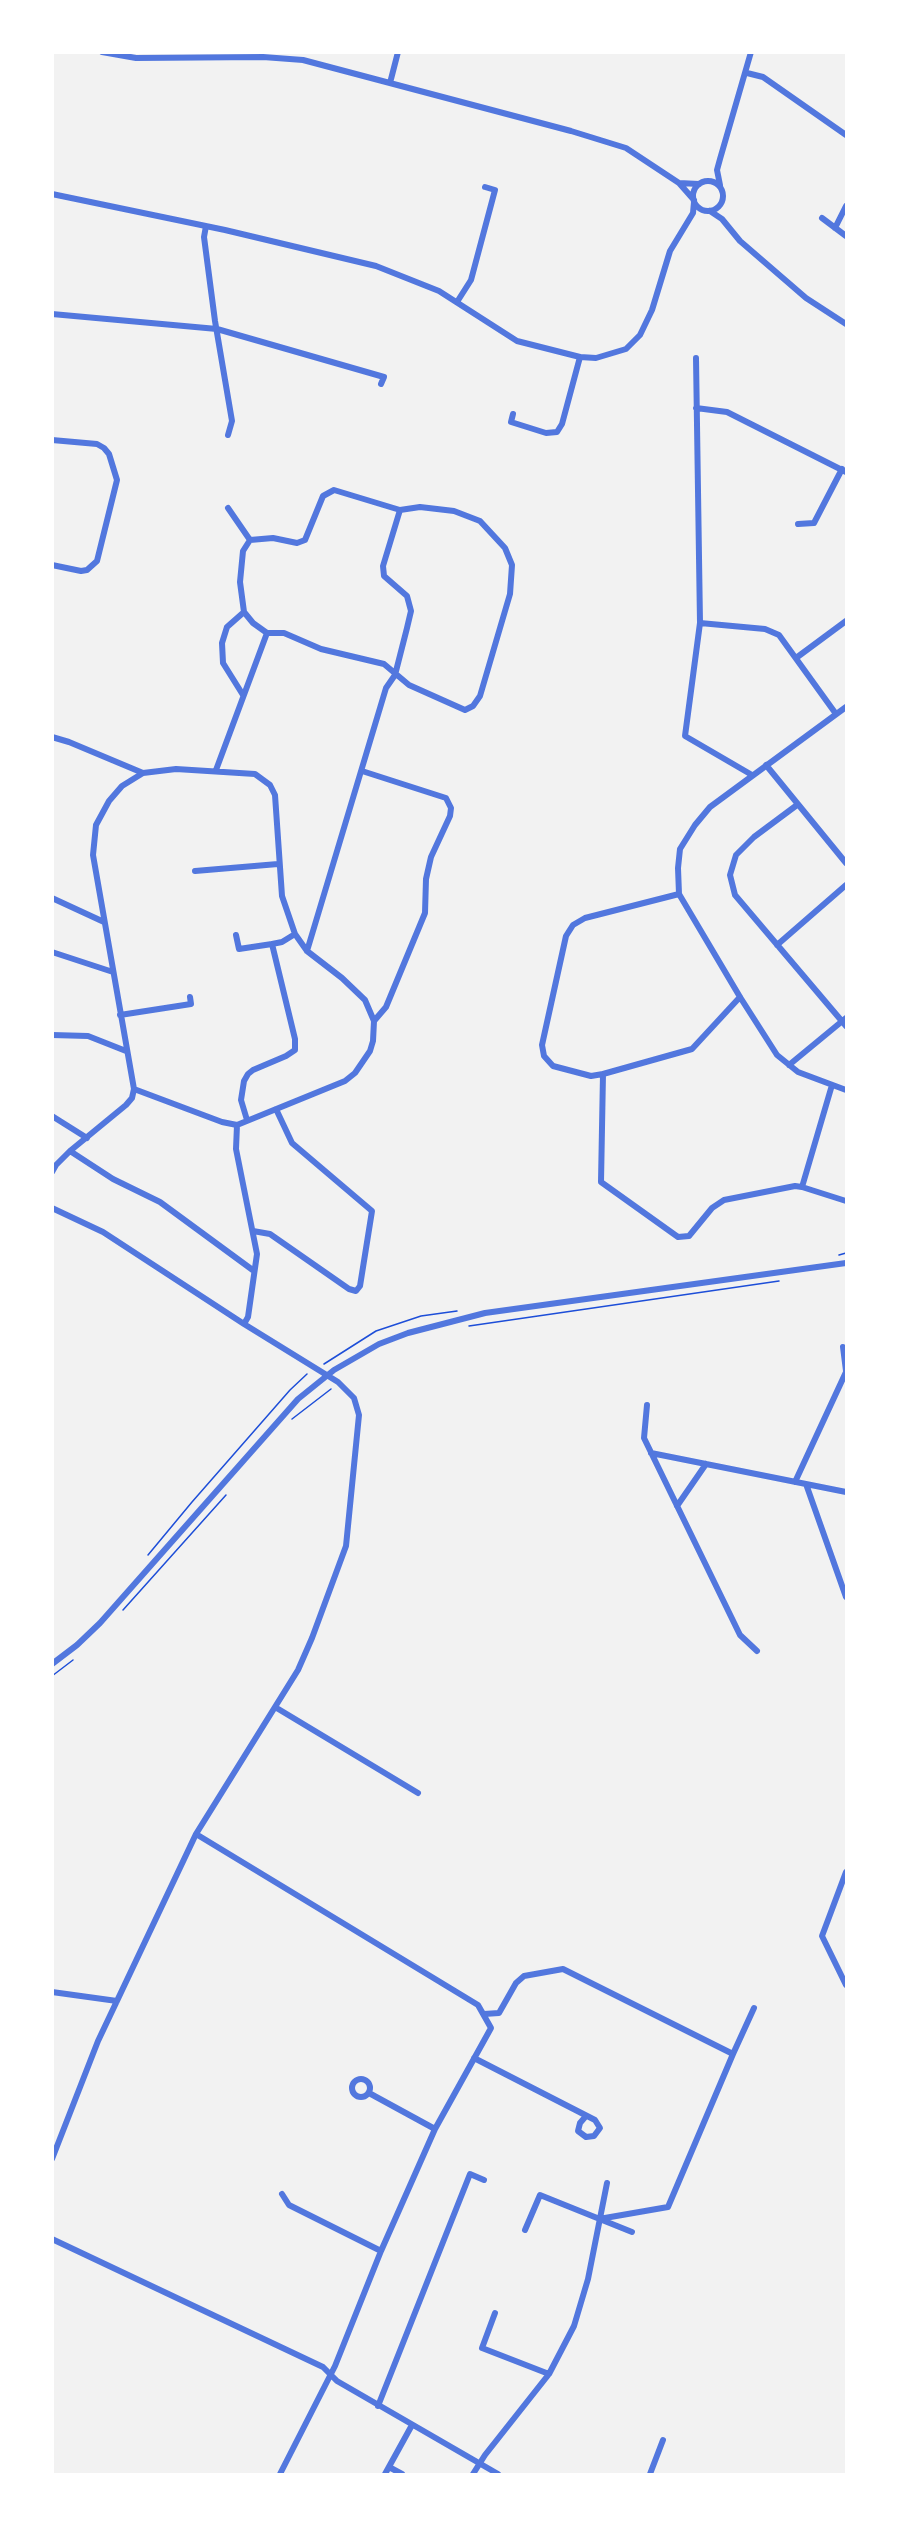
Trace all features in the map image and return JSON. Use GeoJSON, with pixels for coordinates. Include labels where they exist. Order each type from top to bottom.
{"type":"FeatureCollection","features":[{"type":"Feature","properties":{"kind":"street"},"geometry":{"type":"LineString","coordinates":[[102,52],[136,58],[263,57],[303,60],[571,131],[626,148],[679,183],[694,201],[722,219],[740,241],[806,298],[846,324]]}},
{"type":"Feature","properties":{"kind":"street"},"geometry":{"type":"LineString","coordinates":[[390,83],[398,52]]}},
{"type":"Feature","properties":{"kind":"street"},"geometry":{"type":"LineString","coordinates":[[722,219],[721,204],[724,195],[717,170],[747,73],[751,52]]}},
{"type":"Feature","properties":{"kind":"street"},"geometry":{"type":"LineString","coordinates":[[747,73],[763,77],[846,135]]}},
{"type":"Feature","properties":{"kind":"street"},"geometry":{"type":"LineString","coordinates":[[52,194],[206,226],[376,266],[439,291],[517,340],[580,357],[596,358],[616,354],[632,344],[640,335],[652,310],[670,251],[693,213],[694,191],[717,170]]}},
{"type":"Feature","properties":{"kind":"street"},"geometry":{"type":"LineString","coordinates":[[706,180],[720,185]]}},
{"type":"Feature","properties":{"kind":"street"},"geometry":{"type":"LineString","coordinates":[[679,183],[699,184]]}},
{"type":"Feature","properties":{"kind":"street"},"geometry":{"type":"LineString","coordinates":[[458,302],[471,280],[495,190],[485,187]]}},
{"type":"Feature","properties":{"kind":"street"},"geometry":{"type":"LineString","coordinates":[[693,213],[707,211],[721,204]]}},
{"type":"Feature","properties":{"kind":"street"},"geometry":{"type":"LineString","coordinates":[[835,228],[846,206]]}},
{"type":"Feature","properties":{"kind":"street"},"geometry":{"type":"LineString","coordinates":[[822,218],[846,236]]}},
{"type":"Feature","properties":{"kind":"street"},"geometry":{"type":"LineString","coordinates":[[206,226],[204,237],[232,421],[228,435]]}},
{"type":"Feature","properties":{"kind":"street"},"geometry":{"type":"LineString","coordinates":[[52,314],[217,329],[384,377],[381,384]]}},
{"type":"Feature","properties":{"kind":"street"},"geometry":{"type":"LineString","coordinates":[[513,414],[511,422],[546,433],[556,432],[562,424],[580,357]]}},
{"type":"Feature","properties":{"kind":"street"},"geometry":{"type":"LineString","coordinates":[[696,358],[700,623],[685,736],[752,775]]}},
{"type":"Feature","properties":{"kind":"street"},"geometry":{"type":"LineString","coordinates":[[696,408],[727,412],[844,471],[814,522],[798,524]]}},
{"type":"Feature","properties":{"kind":"street"},"geometry":{"type":"LineString","coordinates":[[52,440],[97,444],[104,448],[109,454],[117,480],[97,561],[87,570],[81,571],[52,565]]}},
{"type":"Feature","properties":{"kind":"street"},"geometry":{"type":"LineString","coordinates":[[334,490],[400,510],[420,507],[454,511],[480,521],[505,548],[512,566],[510,594],[480,696],[473,706],[465,710],[409,685],[384,664],[321,649],[284,633],[267,633],[244,612],[240,582],[243,551],[250,540],[273,538],[297,543],[304,540],[323,496],[334,490]]}},
{"type":"Feature","properties":{"kind":"street"},"geometry":{"type":"LineString","coordinates":[[228,508],[250,540]]}},
{"type":"Feature","properties":{"kind":"street"},"geometry":{"type":"LineString","coordinates":[[307,951],[387,687],[395,675],[411,611],[407,596],[384,576],[383,566],[400,510]]}},
{"type":"Feature","properties":{"kind":"street"},"geometry":{"type":"LineString","coordinates":[[243,695],[223,663],[222,643],[227,627],[244,612]]}},
{"type":"Feature","properties":{"kind":"street"},"geometry":{"type":"LineString","coordinates":[[796,658],[846,621]]}},
{"type":"Feature","properties":{"kind":"street"},"geometry":{"type":"LineString","coordinates":[[700,623],[765,629],[779,635],[836,714]]}},
{"type":"Feature","properties":{"kind":"street"},"geometry":{"type":"LineString","coordinates":[[216,770],[267,633]]}},
{"type":"Feature","properties":{"kind":"street"},"geometry":{"type":"LineString","coordinates":[[846,707],[710,807],[680,849],[678,868],[679,894],[777,1055],[798,1072],[846,1090]]}},
{"type":"Feature","properties":{"kind":"street"},"geometry":{"type":"LineString","coordinates":[[52,737],[143,773]]}},
{"type":"Feature","properties":{"kind":"street"},"geometry":{"type":"LineString","coordinates":[[766,765],[846,863]]}},
{"type":"Feature","properties":{"kind":"street"},"geometry":{"type":"LineString","coordinates":[[52,1172],[70,1151],[126,1105],[132,1098],[134,1089],[93,855],[96,825],[109,801],[122,786],[143,773],[176,769],[255,774],[270,785],[275,795],[282,896],[295,934],[307,951],[365,1000],[374,1021],[370,1051],[355,1073],[345,1081],[237,1125],[222,1122],[134,1089]]}},
{"type":"Feature","properties":{"kind":"street"},"geometry":{"type":"LineString","coordinates":[[362,771],[446,798],[451,808],[450,816],[431,857],[426,879],[425,913],[386,1007],[374,1021]]}},
{"type":"Feature","properties":{"kind":"street"},"geometry":{"type":"LineString","coordinates":[[789,1065],[845,1022],[735,895],[730,875],[736,855],[754,837],[797,805]]}},
{"type":"Feature","properties":{"kind":"street"},"geometry":{"type":"LineString","coordinates":[[195,871],[278,864]]}},
{"type":"Feature","properties":{"kind":"street"},"geometry":{"type":"LineString","coordinates":[[777,945],[846,885]]}},
{"type":"Feature","properties":{"kind":"street"},"geometry":{"type":"LineString","coordinates":[[679,894],[585,918],[573,925],[566,936],[542,1045],[544,1056],[553,1066],[591,1077],[692,1049],[740,997]]}},
{"type":"Feature","properties":{"kind":"street"},"geometry":{"type":"LineString","coordinates":[[52,898],[104,922]]}},
{"type":"Feature","properties":{"kind":"street"},"geometry":{"type":"LineString","coordinates":[[236,935],[239,949],[282,942],[295,934]]}},
{"type":"Feature","properties":{"kind":"street"},"geometry":{"type":"LineString","coordinates":[[247,1120],[241,1100],[244,1081],[248,1074],[291,1054],[296,1045],[272,944]]}},
{"type":"Feature","properties":{"kind":"street"},"geometry":{"type":"LineString","coordinates":[[52,952],[113,972]]}},
{"type":"Feature","properties":{"kind":"street"},"geometry":{"type":"LineString","coordinates":[[120,1015],[190,1004],[190,997]]}},
{"type":"Feature","properties":{"kind":"street"},"geometry":{"type":"LineString","coordinates":[[52,1035],[88,1036],[126,1051]]}},
{"type":"Feature","properties":{"kind":"street"},"geometry":{"type":"LineString","coordinates":[[603,1074],[601,1182],[678,1237],[688,1236],[712,1208],[724,1200],[795,1186],[846,1201]]}},
{"type":"Feature","properties":{"kind":"street"},"geometry":{"type":"LineString","coordinates":[[802,1187],[832,1085]]}},
{"type":"Feature","properties":{"kind":"street"},"geometry":{"type":"LineString","coordinates":[[252,1231],[270,1234],[349,1289],[356,1291],[360,1286],[372,1211],[292,1143],[276,1109]]}},
{"type":"Feature","properties":{"kind":"street"},"geometry":{"type":"LineString","coordinates":[[52,1116],[87,1138]]}},
{"type":"Feature","properties":{"kind":"street"},"geometry":{"type":"LineString","coordinates":[[237,1125],[236,1149],[257,1254],[248,1317],[244,1324]]}},
{"type":"Feature","properties":{"kind":"street"},"geometry":{"type":"LineString","coordinates":[[70,1151],[113,1179],[160,1202],[254,1271]]}},
{"type":"Feature","properties":{"kind":"street"},"geometry":{"type":"LineString","coordinates":[[52,1208],[103,1232],[338,1382],[354,1398],[359,1415],[346,1546],[298,1670],[196,1834],[98,2041],[52,2159]]}},
{"type":"Feature","properties":{"kind":"street"},"geometry":{"type":"LineString","coordinates":[[52,1664],[100,1623],[298,1399],[327,1376],[379,1344],[408,1333],[485,1313],[846,1263]]}},
{"type":"Feature","properties":{"kind":"street"},"geometry":{"type":"LineString","coordinates":[[795,1482],[846,1372],[843,1347]]}},
{"type":"Feature","properties":{"kind":"street"},"geometry":{"type":"LineString","coordinates":[[647,1405],[644,1438],[651,1454],[740,1635],[757,1651]]}},
{"type":"Feature","properties":{"kind":"street"},"geometry":{"type":"LineString","coordinates":[[651,1454],[846,1492]]}},
{"type":"Feature","properties":{"kind":"street"},"geometry":{"type":"LineString","coordinates":[[677,1506],[706,1464]]}},
{"type":"Feature","properties":{"kind":"street"},"geometry":{"type":"LineString","coordinates":[[806,1484],[846,1597]]}},
{"type":"Feature","properties":{"kind":"street"},"geometry":{"type":"LineString","coordinates":[[275,1707],[418,1793]]}},
{"type":"Feature","properties":{"kind":"street"},"geometry":{"type":"LineString","coordinates":[[196,1834],[478,2005],[491,2028],[435,2129],[381,2252],[332,2375],[280,2475]]}},
{"type":"Feature","properties":{"kind":"street"},"geometry":{"type":"LineString","coordinates":[[846,1872],[822,1936],[846,1985]]}},
{"type":"Feature","properties":{"kind":"street"},"geometry":{"type":"LineString","coordinates":[[838,1894],[846,1897]]}},
{"type":"Feature","properties":{"kind":"street"},"geometry":{"type":"LineString","coordinates":[[484,2014],[499,2013],[516,1983],[524,1976],[564,1969],[732,2054]]}},
{"type":"Feature","properties":{"kind":"street"},"geometry":{"type":"LineString","coordinates":[[52,1992],[117,2001]]}},
{"type":"Feature","properties":{"kind":"street"},"geometry":{"type":"LineString","coordinates":[[599,2219],[668,2207],[732,2054],[754,2008]]}},
{"type":"Feature","properties":{"kind":"street"},"geometry":{"type":"LineString","coordinates":[[474,2058],[585,2116]]}},
{"type":"Feature","properties":{"kind":"street"},"geometry":{"type":"LineString","coordinates":[[369,2093],[435,2129]]}},
{"type":"Feature","properties":{"kind":"street"},"geometry":{"type":"LineString","coordinates":[[378,2406],[470,2174],[484,2180]]}},
{"type":"Feature","properties":{"kind":"street"},"geometry":{"type":"LineString","coordinates":[[473,2475],[479,2463],[549,2374],[574,2326],[588,2279],[607,2182]]}},
{"type":"Feature","properties":{"kind":"street"},"geometry":{"type":"LineString","coordinates":[[282,2194],[289,2205],[381,2252]]}},
{"type":"Feature","properties":{"kind":"street"},"geometry":{"type":"LineString","coordinates":[[525,2230],[540,2195],[632,2232]]}},
{"type":"Feature","properties":{"kind":"street"},"geometry":{"type":"LineString","coordinates":[[52,2238],[323,2367],[337,2381],[498,2475]]}},
{"type":"Feature","properties":{"kind":"street"},"geometry":{"type":"LineString","coordinates":[[495,2313],[482,2348],[486,2353],[549,2374]]}},
{"type":"Feature","properties":{"kind":"street"},"geometry":{"type":"LineString","coordinates":[[384,2475],[412,2425]]}},
{"type":"Feature","properties":{"kind":"street"},"geometry":{"type":"LineString","coordinates":[[650,2475],[663,2440]]}},
{"type":"Feature","properties":{"kind":"street"},"geometry":{"type":"LineString","coordinates":[[389,2467],[402,2475]]}},
{"type":"Feature","properties":{"kind":"path"},"geometry":{"type":"LineString","coordinates":[[835,1255],[846,1253]]}},
{"type":"Feature","properties":{"kind":"path"},"geometry":{"type":"LineString","coordinates":[[461,1328],[779,1281]]}},
{"type":"Feature","properties":{"kind":"path"},"geometry":{"type":"LineString","coordinates":[[144,1560],[290,1390],[316,1369],[376,1331],[421,1316],[464,1310]]}},
{"type":"Feature","properties":{"kind":"path"},"geometry":{"type":"LineString","coordinates":[[290,1422],[338,1382]]}},
{"type":"Feature","properties":{"kind":"path"},"geometry":{"type":"LineString","coordinates":[[117,1617],[232,1487]]}},
{"type":"Feature","properties":{"kind":"path"},"geometry":{"type":"LineString","coordinates":[[52,1676],[77,1656]]}}]}
